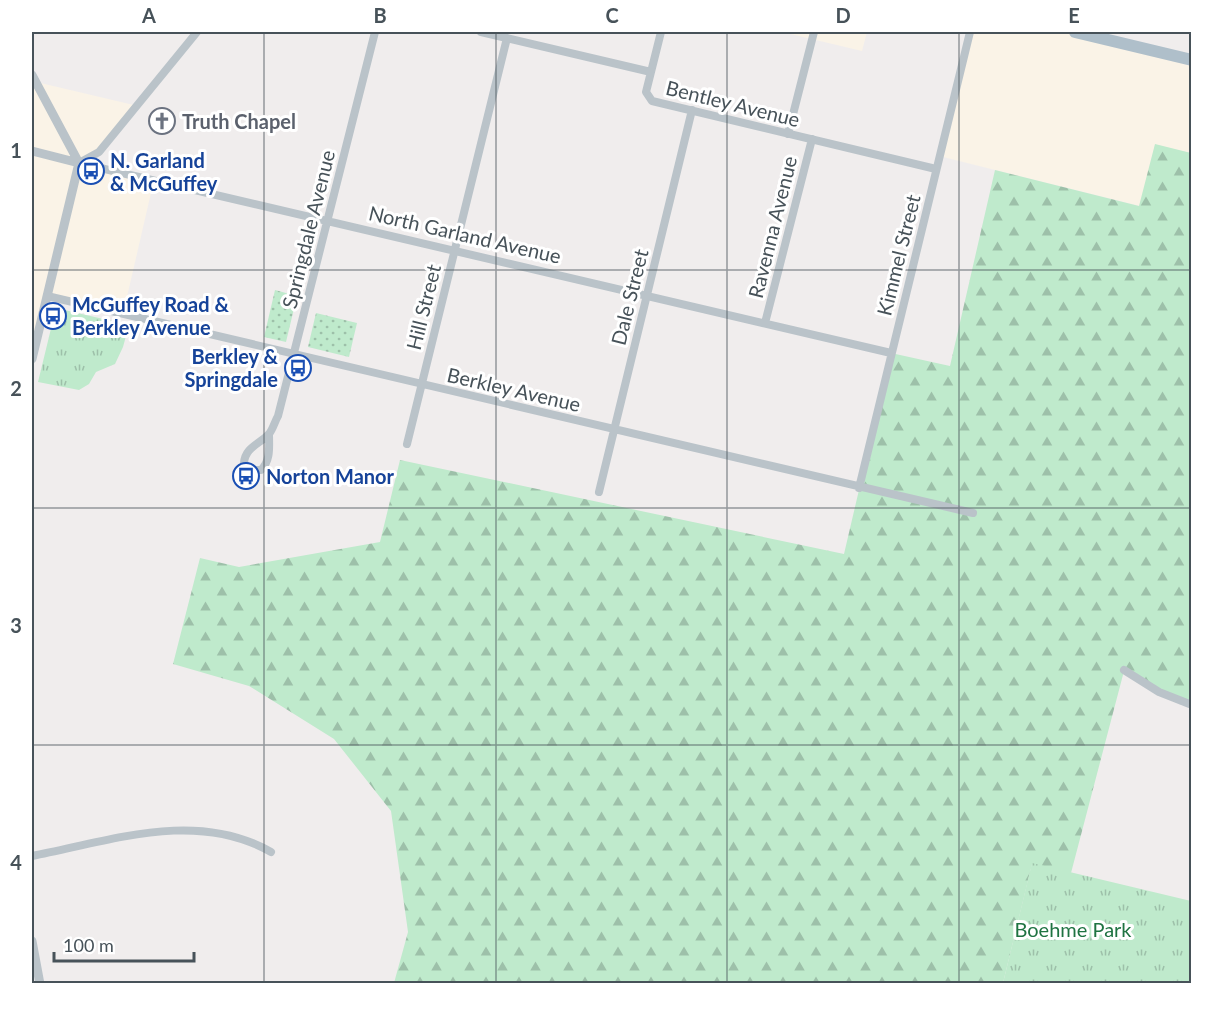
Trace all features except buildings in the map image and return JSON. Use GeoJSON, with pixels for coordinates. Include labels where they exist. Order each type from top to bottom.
{"type":"FeatureCollection","features":[{"type":"Feature","properties":{"kind":"main road"},"geometry":{"type":"LineString","coordinates":[[1075,32],[1191,60]]}},
{"type":"Feature","properties":{"kind":"street"},"geometry":{"type":"LineString","coordinates":[[80,163],[99,152],[196,32]]}},
{"type":"Feature","properties":{"kind":"street","name":"Springdale Avenue"},"geometry":{"type":"LineString","coordinates":[[269,434],[269,454],[265,466],[261,470],[250,470],[244,463],[245,457],[250,449],[269,434],[278,416],[375,32]]}},
{"type":"Feature","properties":{"kind":"street","name":"Bentley Avenue"},"geometry":{"type":"LineString","coordinates":[[481,32],[651,72],[646,92],[650,99],[936,169]]}},
{"type":"Feature","properties":{"kind":"street"},"geometry":{"type":"LineString","coordinates":[[651,72],[661,32]]}},
{"type":"Feature","properties":{"kind":"street","name":"Ravenna Avenue"},"geometry":{"type":"LineString","coordinates":[[788,134],[814,32]]}},
{"type":"Feature","properties":{"kind":"street","name":"Kimmel Street"},"geometry":{"type":"LineString","coordinates":[[859,488],[970,32]]}},
{"type":"Feature","properties":{"kind":"street","name":"Hill Street"},"geometry":{"type":"LineString","coordinates":[[407,444],[507,38]]}},
{"type":"Feature","properties":{"kind":"street"},"geometry":{"type":"LineString","coordinates":[[32,75],[80,163],[32,359]]}},
{"type":"Feature","properties":{"kind":"street","name":"Dale Street"},"geometry":{"type":"LineString","coordinates":[[599,492],[692,110]]}},
{"type":"Feature","properties":{"kind":"street","name":"Ravenna Avenue"},"geometry":{"type":"LineString","coordinates":[[765,323],[812,139]]}},
{"type":"Feature","properties":{"kind":"street","name":"North Garland Avenue"},"geometry":{"type":"LineString","coordinates":[[32,151],[891,353]]}},
{"type":"Feature","properties":{"kind":"street","name":"Berkley Avenue"},"geometry":{"type":"LineString","coordinates":[[47,296],[973,513]]}},
{"type":"Feature","properties":{"kind":"street"},"geometry":{"type":"LineString","coordinates":[[1124,670],[1159,692],[1191,705]]}},
{"type":"Feature","properties":{"kind":"street"},"geometry":{"type":"LineString","coordinates":[[32,856],[179,829],[224,833],[244,839],[271,852]]}},
{"type":"Feature","properties":{"kind":"street"},"geometry":{"type":"LineString","coordinates":[[32,942],[40,984]]}},
{"type":"Feature","properties":{"kind":"shaded area"},"geometry":{"type":"Polygon","coordinates":[[[782,32],[867,32],[862,51],[782,32]]]}},
{"type":"Feature","properties":{"kind":"shaded area"},"geometry":{"type":"Polygon","coordinates":[[[970,32],[1075,32],[1191,60],[1191,153],[1155,145],[1140,206],[939,156],[970,32]]]}},
{"type":"Feature","properties":{"kind":"shaded area"},"geometry":{"type":"Polygon","coordinates":[[[32,81],[138,106],[99,152],[80,162],[154,180],[123,314],[47,296],[32,359],[32,81]]]}},
{"type":"Feature","properties":{"kind":"green space"},"geometry":{"type":"Polygon","coordinates":[[[1155,144],[1191,153],[1191,705],[1124,671],[1071,873],[1032,864],[1003,983],[394,983],[408,932],[391,811],[334,739],[249,686],[173,664],[200,558],[239,567],[380,542],[400,460],[844,554],[891,353],[950,366],[995,170],[1139,206],[1155,144]]]}},
{"type":"Feature","properties":{"kind":"green space"},"geometry":{"type":"Polygon","coordinates":[[[275,290],[297,296],[286,342],[264,337],[275,290]]]}},
{"type":"Feature","properties":{"kind":"green space"},"geometry":{"type":"Polygon","coordinates":[[[56,308],[129,325],[115,364],[96,372],[89,384],[79,390],[38,382],[56,308]]]}},
{"type":"Feature","properties":{"kind":"green space"},"geometry":{"type":"Polygon","coordinates":[[[316,313],[357,323],[349,357],[308,347],[316,313]]]}},
{"type":"Feature","properties":{"kind":"green space","name":"Boehme Park"},"geometry":{"type":"Polygon","coordinates":[[[1032,863],[1191,901],[1191,983],[1003,983],[1032,863]]]}},
{"type":"Feature","properties":{"kind":"place","name":"Truth Chapel"},"geometry":{"type":"Point","coordinates":[162,121]}},
{"type":"Feature","properties":{"kind":"place","name":"N. Garland & McGuffey"},"geometry":{"type":"Point","coordinates":[91,171]}},
{"type":"Feature","properties":{"kind":"place","name":"McGuffey Road & Berkley Avenue"},"geometry":{"type":"Point","coordinates":[53,316]}},
{"type":"Feature","properties":{"kind":"place","name":"Berkley & Springdale"},"geometry":{"type":"Point","coordinates":[298,368]}},
{"type":"Feature","properties":{"kind":"place","name":"Norton Manor"},"geometry":{"type":"Point","coordinates":[246,476]}}]}
